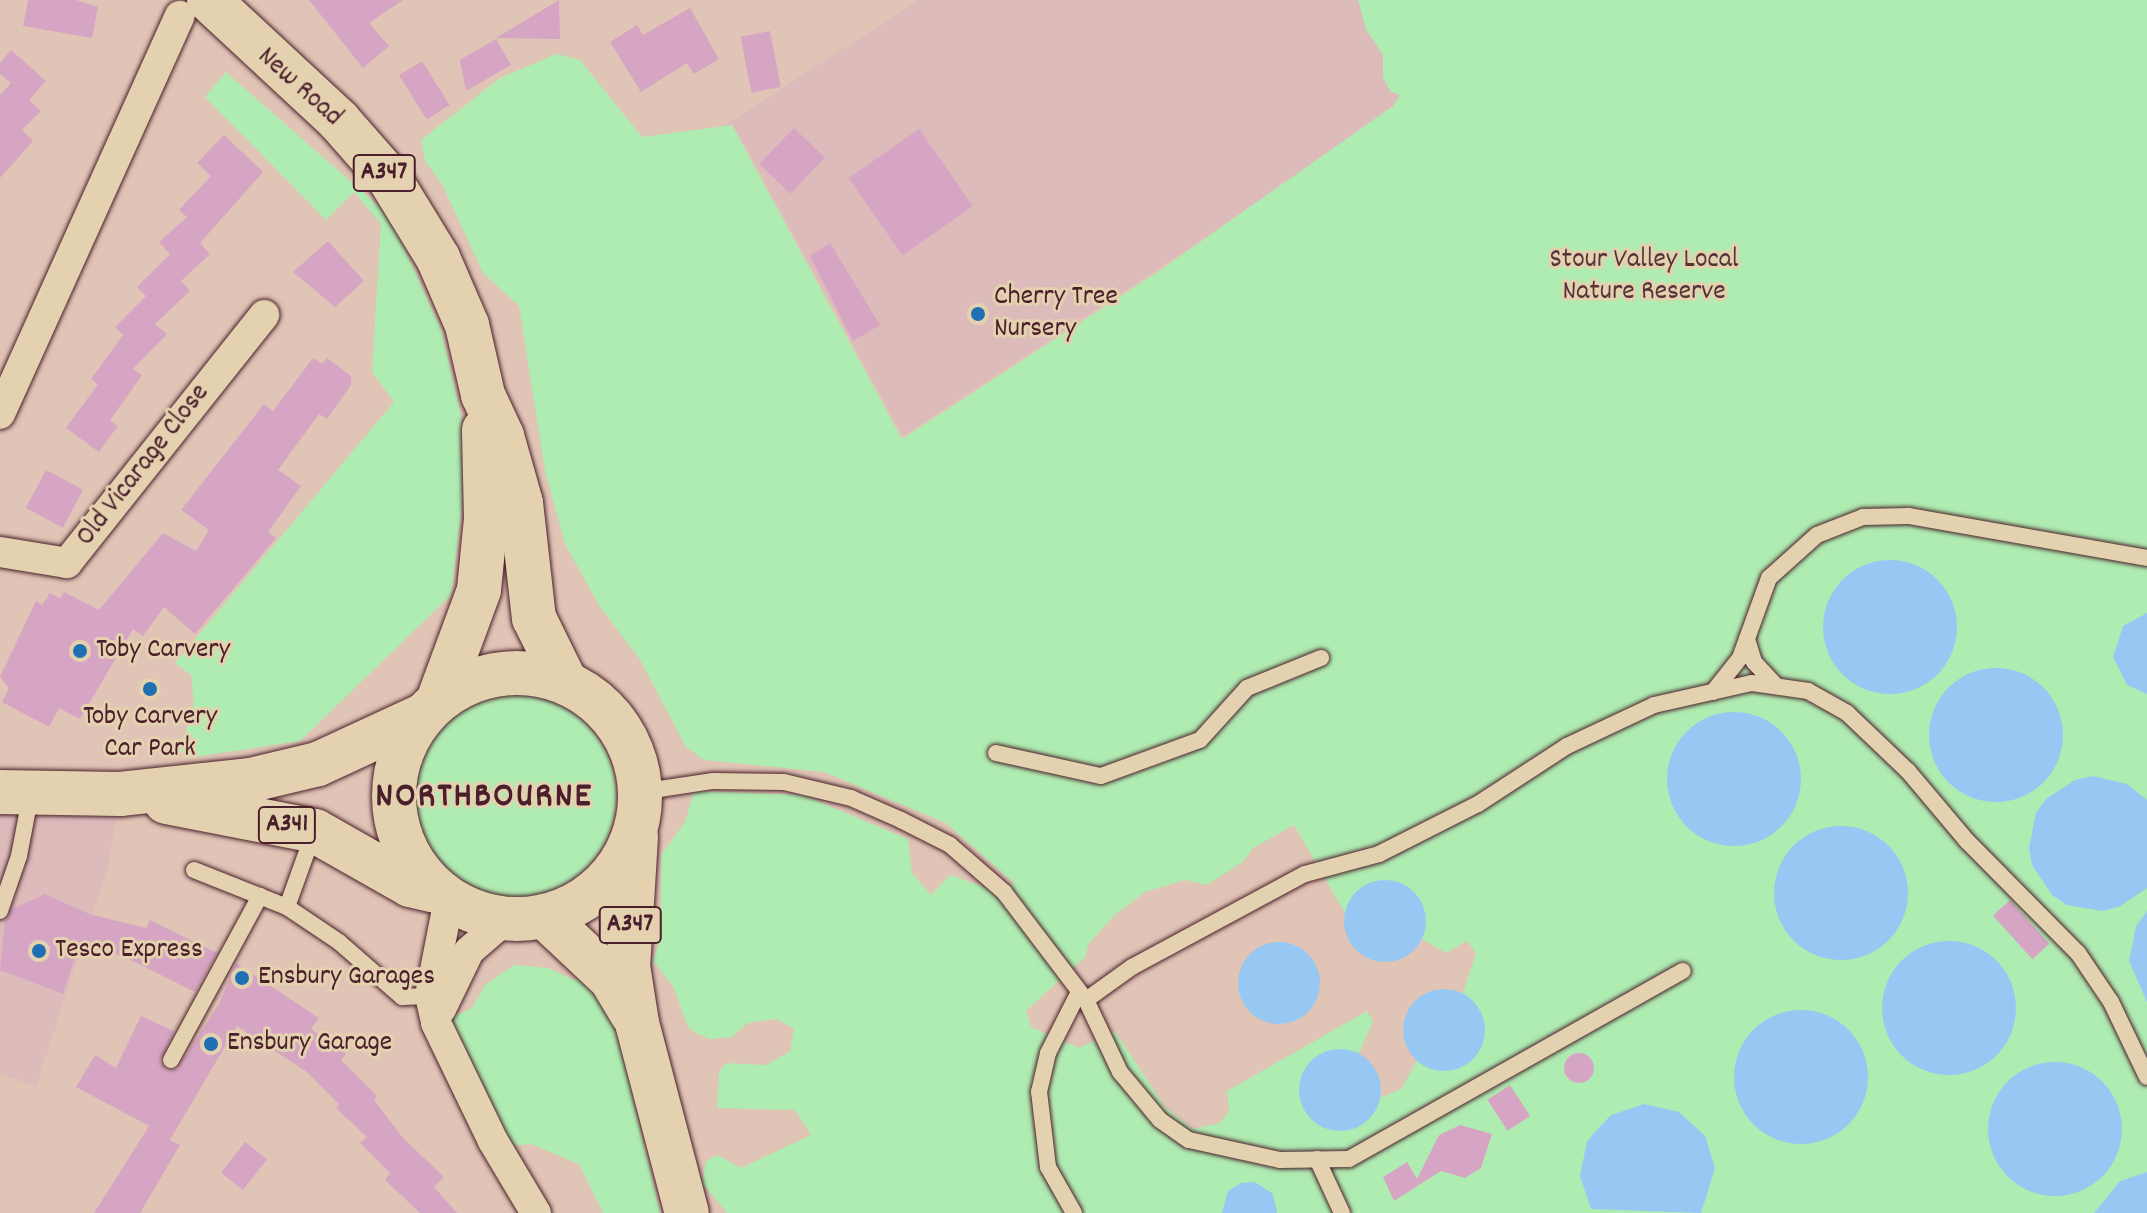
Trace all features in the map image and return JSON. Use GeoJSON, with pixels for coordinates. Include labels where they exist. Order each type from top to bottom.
{"type":"FeatureCollection","features":[{"type":"Feature","properties":{"kind":"main road","name":"New Road"},"geometry":{"type":"LineString","coordinates":[[195,8],[339,121],[389,178],[449,285],[467,325],[483,395],[486,519],[479,590],[430,708]]}},
{"type":"Feature","properties":{"kind":"main road","name":"New Road"},"geometry":{"type":"LineString","coordinates":[[483,395],[502,436],[521,503],[534,618],[566,683]]}},
{"type":"Feature","properties":{"kind":"main road"},"geometry":{"type":"LineString","coordinates":[[500,674],[534,674],[566,683],[596,701],[619,727],[635,758],[638,809],[624,858],[603,884],[576,904],[525,917],[445,896],[405,849],[396,822],[397,766],[430,708],[467,683],[500,674]]}},
{"type":"Feature","properties":{"kind":"main road","name":"A341"},"geometry":{"type":"LineString","coordinates":[[16,792],[120,794],[251,780],[318,764],[430,708]]}},
{"type":"Feature","properties":{"kind":"main road","name":"A341"},"geometry":{"type":"LineString","coordinates":[[120,794],[315,831],[410,885],[445,896]]}},
{"type":"Feature","properties":{"kind":"main road","name":"A347"},"geometry":{"type":"LineString","coordinates":[[638,809],[628,966],[637,1023],[687,1213]]}},
{"type":"Feature","properties":{"kind":"main road","name":"A347"},"geometry":{"type":"LineString","coordinates":[[525,917],[611,979],[637,1023]]}},
{"type":"Feature","properties":{"kind":"street","name":"New Road"},"geometry":{"type":"LineString","coordinates":[[0,414],[195,8]]}},
{"type":"Feature","properties":{"kind":"street","name":"Old Vicarage Close"},"geometry":{"type":"LineString","coordinates":[[0,552],[67,563],[264,315]]}},
{"type":"Feature","properties":{"kind":"street"},"geometry":{"type":"LineString","coordinates":[[445,896],[433,1009],[493,1141],[536,1213]]}},
{"type":"Feature","properties":{"kind":"street"},"geometry":{"type":"LineString","coordinates":[[433,1009],[469,951],[525,917]]}},
{"type":"Feature","properties":{"kind":"lane"},"geometry":{"type":"LineString","coordinates":[[1712,693],[1735,666],[1769,578],[1817,535],[1863,517],[1909,516],[2147,558]]}},
{"type":"Feature","properties":{"kind":"lane"},"geometry":{"type":"LineString","coordinates":[[1747,637],[1754,662],[1777,687]]}},
{"type":"Feature","properties":{"kind":"lane"},"geometry":{"type":"LineString","coordinates":[[996,753],[1101,776],[1200,740],[1247,688],[1321,658]]}},
{"type":"Feature","properties":{"kind":"lane"},"geometry":{"type":"LineString","coordinates":[[1074,1213],[1048,1167],[1039,1092],[1048,1053],[1082,996],[1305,874],[1379,854],[1478,804],[1567,746],[1654,705],[1752,683],[1808,691],[1847,713],[1908,771],[1967,841],[2078,953],[2111,1002],[2147,1077]]}},
{"type":"Feature","properties":{"kind":"lane"},"geometry":{"type":"LineString","coordinates":[[638,809],[713,781],[784,782],[851,798],[950,845],[1004,892],[1082,996],[1120,1072],[1160,1120],[1189,1140],[1280,1160],[1349,1159],[1395,1136],[1496,1072],[1683,971]]}},
{"type":"Feature","properties":{"kind":"lane"},"geometry":{"type":"LineString","coordinates":[[0,911],[19,856],[16,792]]}},
{"type":"Feature","properties":{"kind":"lane"},"geometry":{"type":"LineString","coordinates":[[287,907],[315,831]]}},
{"type":"Feature","properties":{"kind":"lane"},"geometry":{"type":"LineString","coordinates":[[194,870],[287,907],[339,942],[402,997],[433,1009]]}},
{"type":"Feature","properties":{"kind":"lane"},"geometry":{"type":"LineString","coordinates":[[171,1060],[260,896]]}},
{"type":"Feature","properties":{"kind":"lane"},"geometry":{"type":"LineString","coordinates":[[1317,1159],[1342,1213]]}},
{"type":"Feature","properties":{"kind":"shaded area","name":"Cherry Tree Nursery"},"geometry":{"type":"Polygon","coordinates":[[[919,0],[1388,0],[1426,93],[903,436],[733,124],[722,127],[919,0]]]}},
{"type":"Feature","properties":{"kind":"shaded area"},"geometry":{"type":"Polygon","coordinates":[[[0,792],[120,794],[108,867],[36,1087],[0,1073],[0,792]]]}},
{"type":"Feature","properties":{"kind":"green space","name":"Stour Valley Local Nature Reserve"},"geometry":{"type":"Polygon","coordinates":[[[1358,0],[2147,0],[2147,1213],[727,1213],[702,1183],[706,1161],[717,1155],[741,1168],[811,1135],[795,1110],[717,1108],[719,1072],[726,1063],[766,1065],[790,1051],[794,1029],[777,1019],[748,1023],[732,1037],[710,1039],[696,1033],[688,1027],[673,986],[653,961],[661,937],[661,855],[685,822],[694,791],[803,795],[908,839],[912,873],[931,895],[950,875],[1002,893],[1014,883],[946,823],[824,772],[704,760],[686,747],[639,658],[600,607],[565,544],[545,471],[519,306],[483,273],[442,184],[425,161],[421,140],[500,78],[557,54],[580,60],[642,137],[732,125],[902,439],[1156,273],[1393,106],[1400,95],[1390,91],[1383,77],[1383,55],[1366,30],[1358,0]],[[1294,825],[1253,848],[1244,861],[1207,885],[1185,880],[1145,892],[1116,914],[1088,944],[1085,957],[1026,1011],[1031,1027],[1079,1048],[1115,1031],[1165,1107],[1193,1129],[1220,1123],[1229,1111],[1227,1091],[1367,1011],[1373,1021],[1359,1053],[1338,1049],[1318,1055],[1303,1071],[1313,1121],[1333,1130],[1377,1107],[1380,1098],[1401,1089],[1417,1061],[1426,1067],[1480,1048],[1483,1017],[1463,993],[1476,953],[1467,941],[1446,953],[1422,939],[1425,929],[1354,894],[1345,913],[1294,825]]]}},
{"type":"Feature","properties":{"kind":"green space"},"geometry":{"type":"Polygon","coordinates":[[[226,72],[389,215],[441,329],[469,451],[451,595],[300,741],[188,758],[171,744],[185,736],[194,703],[191,675],[175,663],[394,402],[372,372],[381,224],[354,192],[326,220],[205,97],[226,72]]]}},
{"type":"Feature","properties":{"kind":"green space"},"geometry":{"type":"Polygon","coordinates":[[[514,694],[553,702],[571,711],[586,724],[599,739],[608,757],[616,796],[608,835],[599,853],[586,868],[571,881],[553,890],[514,898],[475,890],[457,881],[442,868],[429,853],[420,835],[412,796],[420,757],[429,739],[442,724],[457,711],[475,702],[514,694]]]}},
{"type":"Feature","properties":{"kind":"green space"},"geometry":{"type":"Polygon","coordinates":[[[514,965],[548,968],[574,980],[584,971],[614,1016],[660,1213],[603,1213],[579,1164],[531,1144],[508,1146],[450,1018],[472,1008],[485,985],[514,965]]]}},
{"type":"Feature","properties":{"kind":"water"},"geometry":{"type":"Polygon","coordinates":[[[1890,560],[1916,565],[1938,579],[1952,601],[1957,627],[1952,653],[1938,675],[1916,689],[1890,694],[1864,689],[1842,675],[1828,653],[1823,627],[1828,601],[1842,579],[1864,565],[1890,560]]]}},
{"type":"Feature","properties":{"kind":"water"},"geometry":{"type":"Polygon","coordinates":[[[2147,613],[2147,694],[2127,685],[2113,657],[2123,626],[2147,613]]]}},
{"type":"Feature","properties":{"kind":"water"},"geometry":{"type":"Polygon","coordinates":[[[1996,668],[2022,673],[2044,687],[2058,709],[2063,735],[2058,761],[2044,783],[2022,797],[1996,802],[1970,797],[1948,783],[1934,761],[1929,735],[1934,709],[1948,687],[1970,673],[1996,668]]]}},
{"type":"Feature","properties":{"kind":"water"},"geometry":{"type":"Polygon","coordinates":[[[1734,712],[1760,717],[1782,731],[1796,753],[1801,779],[1796,805],[1782,827],[1760,841],[1734,846],[1708,841],[1686,827],[1672,805],[1667,779],[1672,753],[1686,731],[1708,717],[1734,712]]]}},
{"type":"Feature","properties":{"kind":"water"},"geometry":{"type":"Polygon","coordinates":[[[2093,776],[2127,784],[2147,800],[2147,888],[2119,907],[2102,911],[2067,905],[2052,895],[2032,865],[2029,848],[2036,813],[2046,799],[2075,780],[2093,776]]]}},
{"type":"Feature","properties":{"kind":"water"},"geometry":{"type":"Polygon","coordinates":[[[1841,826],[1867,831],[1889,845],[1903,867],[1908,893],[1903,919],[1889,941],[1867,955],[1841,960],[1815,955],[1793,941],[1779,919],[1774,893],[1779,867],[1793,845],[1815,831],[1841,826]]]}},
{"type":"Feature","properties":{"kind":"water"},"geometry":{"type":"Polygon","coordinates":[[[1385,880],[1401,883],[1414,892],[1423,905],[1426,921],[1423,937],[1414,950],[1401,959],[1385,962],[1369,959],[1356,950],[1347,937],[1344,921],[1347,905],[1356,892],[1369,883],[1385,880]]]}},
{"type":"Feature","properties":{"kind":"water"},"geometry":{"type":"Polygon","coordinates":[[[2147,911],[2147,1002],[2129,961],[2136,926],[2147,911]]]}},
{"type":"Feature","properties":{"kind":"water"},"geometry":{"type":"Polygon","coordinates":[[[1949,941],[1975,946],[1997,960],[2011,982],[2016,1008],[2011,1034],[1997,1056],[1975,1070],[1949,1075],[1923,1070],[1901,1056],[1887,1034],[1882,1008],[1887,982],[1901,960],[1923,946],[1949,941]]]}},
{"type":"Feature","properties":{"kind":"water"},"geometry":{"type":"Polygon","coordinates":[[[1279,942],[1295,945],[1308,954],[1317,967],[1320,983],[1317,999],[1308,1012],[1295,1021],[1279,1024],[1263,1021],[1250,1012],[1241,999],[1238,983],[1241,967],[1250,954],[1263,945],[1279,942]]]}},
{"type":"Feature","properties":{"kind":"water"},"geometry":{"type":"Polygon","coordinates":[[[1444,989],[1460,992],[1473,1001],[1482,1014],[1485,1030],[1482,1046],[1473,1059],[1460,1068],[1444,1071],[1428,1068],[1415,1059],[1406,1046],[1403,1030],[1406,1014],[1415,1001],[1428,992],[1444,989]]]}},
{"type":"Feature","properties":{"kind":"water"},"geometry":{"type":"Polygon","coordinates":[[[1801,1010],[1827,1015],[1849,1029],[1863,1051],[1868,1077],[1863,1103],[1849,1125],[1827,1139],[1801,1144],[1775,1139],[1753,1125],[1739,1103],[1734,1077],[1739,1051],[1753,1029],[1775,1015],[1801,1010]]]}},
{"type":"Feature","properties":{"kind":"water"},"geometry":{"type":"Polygon","coordinates":[[[1340,1049],[1356,1052],[1369,1061],[1378,1074],[1381,1090],[1378,1106],[1369,1119],[1356,1128],[1340,1131],[1324,1128],[1311,1119],[1302,1106],[1299,1090],[1302,1074],[1311,1061],[1324,1052],[1340,1049]]]}},
{"type":"Feature","properties":{"kind":"water"},"geometry":{"type":"Polygon","coordinates":[[[2055,1062],[2081,1067],[2103,1081],[2117,1103],[2122,1129],[2117,1155],[2103,1177],[2081,1191],[2055,1196],[2029,1191],[2007,1177],[1993,1155],[1988,1129],[1993,1103],[2007,1081],[2029,1067],[2055,1062]]]}},
{"type":"Feature","properties":{"kind":"water"},"geometry":{"type":"Polygon","coordinates":[[[1644,1104],[1679,1112],[1705,1136],[1715,1168],[1701,1213],[1591,1209],[1580,1176],[1587,1141],[1611,1115],[1644,1104]]]}},
{"type":"Feature","properties":{"kind":"water"},"geometry":{"type":"Polygon","coordinates":[[[2147,1172],[2147,1213],[2094,1213],[2120,1181],[2147,1172]]]}},
{"type":"Feature","properties":{"kind":"water"},"geometry":{"type":"Polygon","coordinates":[[[1255,1182],[1273,1194],[1277,1213],[1222,1213],[1228,1191],[1241,1183],[1255,1182]]]}},
{"type":"Feature","properties":{"kind":"building"},"geometry":{"type":"Polygon","coordinates":[[[28,0],[76,0],[98,7],[92,38],[23,26],[28,0]]]}},
{"type":"Feature","properties":{"kind":"building"},"geometry":{"type":"Polygon","coordinates":[[[309,0],[403,0],[369,23],[389,46],[363,68],[309,0]]]}},
{"type":"Feature","properties":{"kind":"building"},"geometry":{"type":"Polygon","coordinates":[[[559,0],[560,39],[496,38],[559,0]]]}},
{"type":"Feature","properties":{"kind":"building"},"geometry":{"type":"Polygon","coordinates":[[[690,8],[719,59],[694,74],[687,63],[641,92],[610,42],[637,25],[643,35],[690,8]]]}},
{"type":"Feature","properties":{"kind":"building"},"geometry":{"type":"Polygon","coordinates":[[[770,31],[781,87],[751,93],[741,37],[770,31]]]}},
{"type":"Feature","properties":{"kind":"building"},"geometry":{"type":"Polygon","coordinates":[[[496,39],[511,65],[466,91],[460,60],[496,39]]]}},
{"type":"Feature","properties":{"kind":"building"},"geometry":{"type":"Polygon","coordinates":[[[11,50],[46,81],[29,100],[41,111],[22,130],[33,141],[0,178],[0,95],[11,83],[0,74],[0,63],[11,50]]]}},
{"type":"Feature","properties":{"kind":"building"},"geometry":{"type":"Polygon","coordinates":[[[422,61],[450,105],[427,119],[399,75],[422,61]]]}},
{"type":"Feature","properties":{"kind":"building"},"geometry":{"type":"Polygon","coordinates":[[[794,128],[825,158],[790,194],[759,164],[794,128]]]}},
{"type":"Feature","properties":{"kind":"building"},"geometry":{"type":"Polygon","coordinates":[[[919,129],[973,206],[902,255],[849,178],[919,129]]]}},
{"type":"Feature","properties":{"kind":"building"},"geometry":{"type":"Polygon","coordinates":[[[224,135],[263,172],[200,243],[210,254],[181,281],[190,291],[155,324],[167,334],[133,369],[142,375],[110,420],[118,426],[99,452],[66,428],[98,384],[91,379],[123,335],[115,327],[146,296],[137,287],[170,254],[159,242],[187,217],[179,210],[211,176],[197,163],[224,135]]]}},
{"type":"Feature","properties":{"kind":"building"},"geometry":{"type":"Polygon","coordinates":[[[328,241],[364,281],[335,307],[293,272],[328,241]]]}},
{"type":"Feature","properties":{"kind":"building"},"geometry":{"type":"Polygon","coordinates":[[[830,243],[880,325],[853,341],[810,256],[830,243]]]}},
{"type":"Feature","properties":{"kind":"building"},"geometry":{"type":"Polygon","coordinates":[[[313,358],[322,364],[327,358],[351,376],[351,385],[327,419],[319,414],[278,470],[301,486],[268,532],[276,538],[195,634],[164,607],[143,636],[133,629],[80,719],[59,708],[49,727],[2,702],[9,688],[0,677],[36,601],[42,605],[50,593],[60,598],[64,592],[99,610],[163,533],[196,551],[209,530],[181,510],[264,404],[273,411],[313,358]]]}},
{"type":"Feature","properties":{"kind":"building"},"geometry":{"type":"Polygon","coordinates":[[[46,470],[83,490],[63,528],[26,508],[46,470]]]}},
{"type":"Feature","properties":{"kind":"building"},"geometry":{"type":"Polygon","coordinates":[[[45,894],[89,914],[146,928],[150,920],[217,953],[195,992],[125,957],[79,945],[63,994],[0,970],[5,921],[12,909],[45,894]]]}},
{"type":"Feature","properties":{"kind":"building"},"geometry":{"type":"Polygon","coordinates":[[[2010,900],[2049,944],[2032,959],[1993,915],[2010,900]]]}},
{"type":"Feature","properties":{"kind":"building"},"geometry":{"type":"Polygon","coordinates":[[[236,963],[319,1018],[311,1029],[346,1054],[341,1060],[377,1096],[374,1100],[403,1138],[444,1177],[434,1187],[457,1213],[420,1213],[385,1180],[390,1173],[360,1143],[367,1137],[336,1108],[339,1104],[307,1072],[237,1026],[170,1140],[180,1145],[140,1213],[94,1213],[149,1126],[76,1087],[95,1055],[116,1068],[141,1016],[174,1031],[160,1061],[166,1070],[177,1069],[219,1004],[236,963]]]}},
{"type":"Feature","properties":{"kind":"building"},"geometry":{"type":"Polygon","coordinates":[[[1579,1053],[1585,1054],[1593,1062],[1593,1074],[1585,1082],[1579,1083],[1573,1082],[1565,1074],[1564,1068],[1565,1062],[1573,1054],[1579,1053]]]}},
{"type":"Feature","properties":{"kind":"building"},"geometry":{"type":"Polygon","coordinates":[[[1510,1085],[1530,1116],[1508,1131],[1487,1100],[1510,1085]]]}},
{"type":"Feature","properties":{"kind":"building"},"geometry":{"type":"Polygon","coordinates":[[[1460,1125],[1492,1134],[1481,1168],[1465,1178],[1441,1171],[1394,1201],[1383,1177],[1407,1162],[1417,1179],[1439,1135],[1460,1125]]]}},
{"type":"Feature","properties":{"kind":"building"},"geometry":{"type":"Polygon","coordinates":[[[245,1142],[267,1159],[243,1190],[221,1173],[245,1142]]]}},
{"type":"Feature","properties":{"kind":"place","name":"Cherry Tree Nursery"},"geometry":{"type":"Point","coordinates":[978,314]}},
{"type":"Feature","properties":{"kind":"place","name":"Toby Carvery"},"geometry":{"type":"Point","coordinates":[80,651]}},
{"type":"Feature","properties":{"kind":"place","name":"Toby Carvery Car Park"},"geometry":{"type":"Point","coordinates":[150,689]}},
{"type":"Feature","properties":{"kind":"place","name":"Tesco Express"},"geometry":{"type":"Point","coordinates":[39,951]}},
{"type":"Feature","properties":{"kind":"place","name":"Ensbury Garages"},"geometry":{"type":"Point","coordinates":[242,978]}},
{"type":"Feature","properties":{"kind":"place","name":"Ensbury Garage"},"geometry":{"type":"Point","coordinates":[211,1044]}},
{"type":"Feature","properties":{"kind":"district","name":"NORTHBOURNE"},"geometry":{"type":"Point","coordinates":[484,799]}}]}
